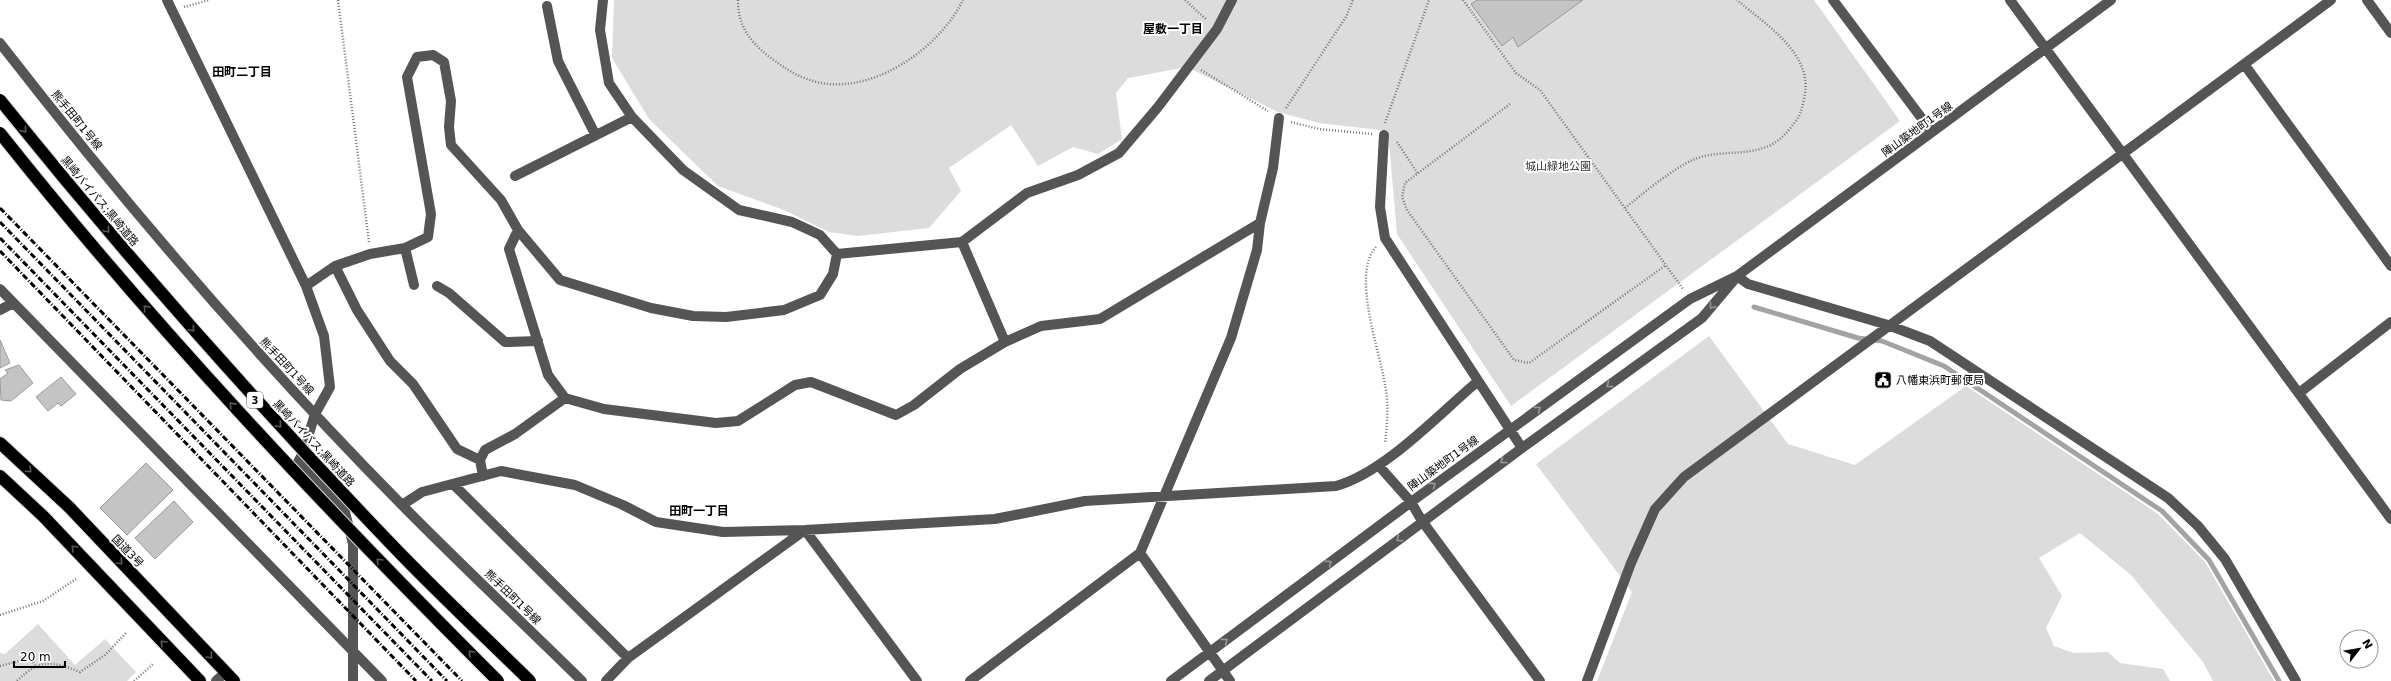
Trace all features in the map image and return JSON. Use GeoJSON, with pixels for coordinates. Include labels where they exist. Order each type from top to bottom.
{"type":"FeatureCollection","features":[{"type":"Feature","properties":{"kind":"highway","name":"黒崎バイパス;黒崎道路"},"geometry":{"type":"LineString","coordinates":[[0,100],[148,278],[254,399],[394,546],[530,681]]}},
{"type":"Feature","properties":{"kind":"highway","name":"3"},"geometry":{"type":"LineString","coordinates":[[0,133],[133,293],[239,413],[380,563],[498,681]]}},
{"type":"Feature","properties":{"kind":"highway","name":"国道3号"},"geometry":{"type":"LineString","coordinates":[[0,443],[70,508],[234,681]]}},
{"type":"Feature","properties":{"kind":"highway"},"geometry":{"type":"LineString","coordinates":[[0,476],[43,516],[200,681]]}},
{"type":"Feature","properties":{"kind":"street"},"geometry":{"type":"LineString","coordinates":[[167,0],[306,286],[324,336],[330,387],[315,414],[303,453],[298,462],[345,512],[350,527],[353,544],[353,681]]}},
{"type":"Feature","properties":{"kind":"street"},"geometry":{"type":"LineString","coordinates":[[603,0],[600,30],[609,83],[632,117],[683,170],[739,210],[792,222],[820,235],[837,254]]}},
{"type":"Feature","properties":{"kind":"street"},"geometry":{"type":"LineString","coordinates":[[837,254],[962,242],[1027,193],[1078,175],[1119,153],[1158,107],[1216,29],[1232,0]]}},
{"type":"Feature","properties":{"kind":"street"},"geometry":{"type":"LineString","coordinates":[[1833,0],[1932,132]]}},
{"type":"Feature","properties":{"kind":"street"},"geometry":{"type":"LineString","coordinates":[[2010,0],[2047,48],[2122,153],[2391,519]]}},
{"type":"Feature","properties":{"kind":"street","name":"陣山築地町1号線"},"geometry":{"type":"LineString","coordinates":[[1171,681],[1411,502],[1690,299],[1737,276],[2111,0]]}},
{"type":"Feature","properties":{"kind":"street"},"geometry":{"type":"LineString","coordinates":[[1587,681],[1631,563],[1655,509],[1684,477],[1884,328],[2331,0]]}},
{"type":"Feature","properties":{"kind":"street"},"geometry":{"type":"LineString","coordinates":[[2367,0],[2391,33]]}},
{"type":"Feature","properties":{"kind":"street"},"geometry":{"type":"LineString","coordinates":[[547,6],[558,61],[595,134]]}},
{"type":"Feature","properties":{"kind":"street","name":"熊手田町1号線"},"geometry":{"type":"LineString","coordinates":[[0,43],[235,327],[402,505],[582,681]]}},
{"type":"Feature","properties":{"kind":"street"},"geometry":{"type":"LineString","coordinates":[[306,286],[335,266],[370,254],[405,248],[428,237],[431,214],[407,77],[417,57],[433,56],[444,62],[452,101],[449,127],[451,145],[501,200],[518,230],[560,280],[651,308],[693,316],[726,317],[784,310],[820,295],[833,274],[837,254]]}},
{"type":"Feature","properties":{"kind":"street"},"geometry":{"type":"LineString","coordinates":[[2244,64],[2391,266]]}},
{"type":"Feature","properties":{"kind":"street"},"geometry":{"type":"LineString","coordinates":[[515,176],[595,134],[632,117]]}},
{"type":"Feature","properties":{"kind":"street"},"geometry":{"type":"LineString","coordinates":[[970,681],[1140,553],[1166,496],[1179,457],[1231,338],[1257,250],[1260,224],[1273,168],[1279,118]]}},
{"type":"Feature","properties":{"kind":"street"},"geometry":{"type":"LineString","coordinates":[[1384,135],[1380,207],[1385,238],[1477,382],[1522,448]]}},
{"type":"Feature","properties":{"kind":"street"},"geometry":{"type":"LineString","coordinates":[[518,230],[509,249],[548,375],[565,398],[604,409],[716,423],[738,421],[795,385],[811,382],[896,415],[914,405],[960,369],[1005,342],[1041,326],[1100,319],[1260,224]]}},
{"type":"Feature","properties":{"kind":"street"},"geometry":{"type":"LineString","coordinates":[[962,242],[1005,342]]}},
{"type":"Feature","properties":{"kind":"street"},"geometry":{"type":"LineString","coordinates":[[405,248],[414,285]]}},
{"type":"Feature","properties":{"kind":"street"},"geometry":{"type":"LineString","coordinates":[[335,266],[357,310],[390,361],[413,384],[457,449],[480,460]]}},
{"type":"Feature","properties":{"kind":"street"},"geometry":{"type":"LineString","coordinates":[[1737,276],[1748,284],[1884,328],[1930,341],[2168,498],[2198,526],[2225,559],[2296,681]]}},
{"type":"Feature","properties":{"kind":"street","name":"陣山築地町1号線"},"geometry":{"type":"LineString","coordinates":[[1209,681],[1422,521],[1702,318],[1737,276]]}},
{"type":"Feature","properties":{"kind":"street"},"geometry":{"type":"LineString","coordinates":[[437,286],[448,293],[505,342],[538,341]]}},
{"type":"Feature","properties":{"kind":"street"},"geometry":{"type":"LineString","coordinates":[[0,289],[382,681]]}},
{"type":"Feature","properties":{"kind":"street"},"geometry":{"type":"LineString","coordinates":[[0,310],[13,303]]}},
{"type":"Feature","properties":{"kind":"street"},"geometry":{"type":"LineString","coordinates":[[2299,393],[2391,322]]}},
{"type":"Feature","properties":{"kind":"street"},"geometry":{"type":"LineString","coordinates":[[402,505],[422,492],[501,472],[575,485],[623,505],[656,522],[723,532],[804,530],[995,519],[1086,501],[1336,486],[1353,481],[1381,464],[1477,382]]}},
{"type":"Feature","properties":{"kind":"street"},"geometry":{"type":"LineString","coordinates":[[483,476],[480,460],[485,450],[515,434],[565,398]]}},
{"type":"Feature","properties":{"kind":"street"},"geometry":{"type":"LineString","coordinates":[[1381,464],[1411,502],[1422,521],[1540,681]]}},
{"type":"Feature","properties":{"kind":"street"},"geometry":{"type":"LineString","coordinates":[[453,484],[628,658]]}},
{"type":"Feature","properties":{"kind":"street"},"geometry":{"type":"LineString","coordinates":[[606,681],[628,658],[804,530]]}},
{"type":"Feature","properties":{"kind":"street"},"geometry":{"type":"LineString","coordinates":[[804,530],[917,681]]}},
{"type":"Feature","properties":{"kind":"street"},"geometry":{"type":"LineString","coordinates":[[1140,553],[1230,681]]}},
{"type":"Feature","properties":{"kind":"street"},"geometry":{"type":"LineString","coordinates":[[216,681],[226,672]]}},
{"type":"Feature","properties":{"kind":"path"},"geometry":{"type":"LineString","coordinates":[[172,10],[209,0]]}},
{"type":"Feature","properties":{"kind":"path"},"geometry":{"type":"LineString","coordinates":[[338,0],[370,254]]}},
{"type":"Feature","properties":{"kind":"path"},"geometry":{"type":"LineString","coordinates":[[738,0],[741,25],[747,36],[786,70],[808,80],[828,84],[847,84],[868,79],[891,70],[926,49],[952,20],[963,0]]}},
{"type":"Feature","properties":{"kind":"path"},"geometry":{"type":"LineString","coordinates":[[1185,0],[1216,29]]}},
{"type":"Feature","properties":{"kind":"path"},"geometry":{"type":"LineString","coordinates":[[1279,118],[1346,18],[1353,0]]}},
{"type":"Feature","properties":{"kind":"path"},"geometry":{"type":"LineString","coordinates":[[1384,135],[1385,118],[1430,0]]}},
{"type":"Feature","properties":{"kind":"path"},"geometry":{"type":"LineString","coordinates":[[1463,0],[1516,73],[1540,90],[1690,299]]}},
{"type":"Feature","properties":{"kind":"path"},"geometry":{"type":"LineString","coordinates":[[1625,208],[1646,190],[1694,160],[1723,154],[1751,152],[1768,147],[1785,134],[1800,115],[1806,92],[1803,72],[1797,57],[1780,36],[1737,0]]}},
{"type":"Feature","properties":{"kind":"path"},"geometry":{"type":"LineString","coordinates":[[1190,63],[1279,118],[1319,129],[1384,135],[1400,144],[1418,174]]}},
{"type":"Feature","properties":{"kind":"path"},"geometry":{"type":"LineString","coordinates":[[1510,104],[1405,183],[1402,197],[1407,210],[1514,360],[1529,363],[1666,265]]}},
{"type":"Feature","properties":{"kind":"path"},"geometry":{"type":"LineString","coordinates":[[1381,464],[1387,422],[1386,385],[1370,327],[1367,278],[1370,253],[1385,238]]}},
{"type":"Feature","properties":{"kind":"path"},"geometry":{"type":"LineString","coordinates":[[0,615],[44,601],[76,579]]}},
{"type":"Feature","properties":{"kind":"path"},"geometry":{"type":"LineString","coordinates":[[17,681],[35,665],[59,664],[80,672],[105,655],[126,634]]}},
{"type":"Feature","properties":{"kind":"path"},"geometry":{"type":"LineString","coordinates":[[0,666],[30,658],[35,665]]}},
{"type":"Feature","properties":{"kind":"path"},"geometry":{"type":"LineString","coordinates":[[134,681],[154,664]]}},
{"type":"Feature","properties":{"kind":"green space","name":"城山緑地公園"},"geometry":{"type":"Polygon","coordinates":[[[614,0],[1814,0],[1900,121],[1511,406],[1397,234],[1388,131],[1319,123],[1278,112],[1187,67],[1128,78],[1116,93],[1122,139],[1098,154],[1073,147],[1038,166],[1011,125],[949,168],[961,191],[929,228],[858,236],[829,232],[784,210],[718,186],[649,119],[612,58],[614,0]]]}},
{"type":"Feature","properties":{"kind":"green space"},"geometry":{"type":"Polygon","coordinates":[[[1709,336],[1788,444],[1855,465],[1966,386],[2158,514],[2205,562],[2274,681],[2213,681],[2203,662],[2131,575],[2080,533],[2039,558],[2062,596],[2046,628],[2054,646],[2074,653],[2108,652],[2120,663],[2163,669],[2170,681],[1597,681],[1632,592],[1536,464],[1709,336]]]}},
{"type":"Feature","properties":{"kind":"green space"},"geometry":{"type":"Polygon","coordinates":[[[38,624],[75,665],[105,639],[136,672],[127,681],[0,681],[0,653],[5,654],[38,624]]]}},
{"type":"Feature","properties":{"kind":"building"},"geometry":{"type":"Polygon","coordinates":[[[1477,0],[1583,0],[1518,47],[1513,37],[1502,46],[1471,4],[1477,0]]]}},
{"type":"Feature","properties":{"kind":"building"},"geometry":{"type":"Polygon","coordinates":[[[0,340],[10,363],[0,368],[0,340]]]}},
{"type":"Feature","properties":{"kind":"building"},"geometry":{"type":"Polygon","coordinates":[[[19,365],[33,383],[11,401],[1,400],[0,379],[8,373],[5,370],[19,365]]]}},
{"type":"Feature","properties":{"kind":"building"},"geometry":{"type":"Polygon","coordinates":[[[61,377],[76,394],[61,406],[58,403],[48,411],[36,397],[61,377]]]}},
{"type":"Feature","properties":{"kind":"building"},"geometry":{"type":"Polygon","coordinates":[[[146,463],[173,490],[127,535],[100,508],[146,463]]]}},
{"type":"Feature","properties":{"kind":"building"},"geometry":{"type":"Polygon","coordinates":[[[174,501],[193,522],[155,559],[135,538],[174,501]]]}},
{"type":"Feature","properties":{"kind":"waterway"},"geometry":{"type":"LineString","coordinates":[[1754,307],[1858,338],[1882,341],[1944,366],[2162,511],[2209,560],[2279,681]]}},
{"type":"Feature","properties":{"kind":"railway"},"geometry":{"type":"LineString","coordinates":[[0,208],[462,681]]}},
{"type":"Feature","properties":{"kind":"railway"},"geometry":{"type":"LineString","coordinates":[[0,222],[447,681]]}},
{"type":"Feature","properties":{"kind":"railway"},"geometry":{"type":"LineString","coordinates":[[0,238],[432,681]]}},
{"type":"Feature","properties":{"kind":"railway"},"geometry":{"type":"LineString","coordinates":[[0,251],[416,681]]}},
{"type":"Feature","properties":{"kind":"place","name":"八幡東浜町郵便局"},"geometry":{"type":"Point","coordinates":[1883,380]}},
{"type":"Feature","properties":{"kind":"district","name":"屋敷一丁目"},"geometry":{"type":"Point","coordinates":[1173,29]}},
{"type":"Feature","properties":{"kind":"district","name":"田町二丁目"},"geometry":{"type":"Point","coordinates":[242,72]}},
{"type":"Feature","properties":{"kind":"district","name":"田町一丁目"},"geometry":{"type":"Point","coordinates":[699,511]}}]}
